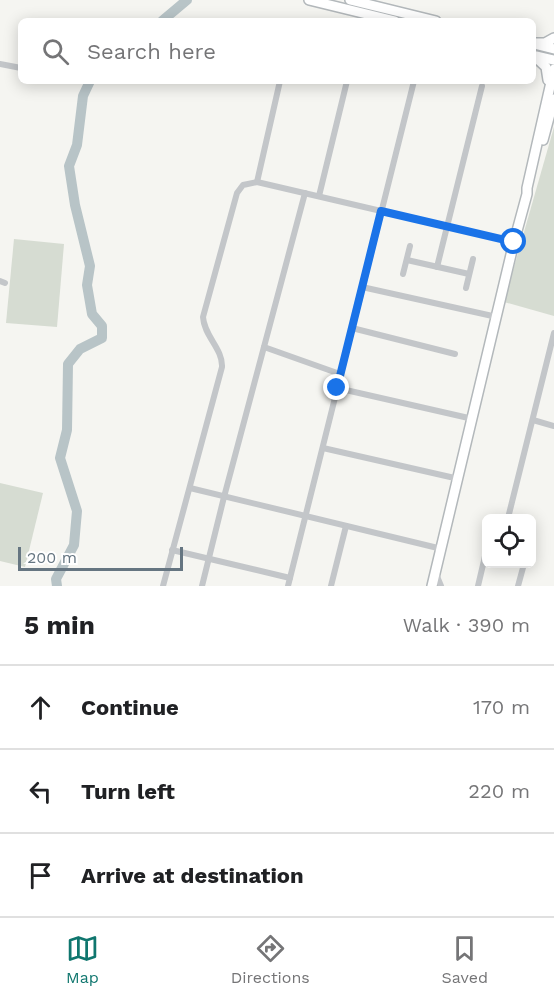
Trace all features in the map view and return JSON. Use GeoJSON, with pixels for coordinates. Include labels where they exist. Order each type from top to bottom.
{"type":"FeatureCollection","features":[{"type":"Feature","properties":{"kind":"street"},"geometry":{"type":"LineString","coordinates":[[309,0],[383,18]]}},
{"type":"Feature","properties":{"kind":"street"},"geometry":{"type":"LineString","coordinates":[[354,1],[424,18]]}},
{"type":"Feature","properties":{"kind":"street"},"geometry":{"type":"LineString","coordinates":[[536,44],[545,43],[554,38]]}},
{"type":"Feature","properties":{"kind":"street"},"geometry":{"type":"LineString","coordinates":[[536,45],[554,49]]}},
{"type":"Feature","properties":{"kind":"street"},"geometry":{"type":"LineString","coordinates":[[536,56],[554,60]]}},
{"type":"Feature","properties":{"kind":"street"},"geometry":{"type":"LineString","coordinates":[[536,58],[546,67],[549,89]]}},
{"type":"Feature","properties":{"kind":"street"},"geometry":{"type":"LineString","coordinates":[[0,64],[18,67]]}},
{"type":"Feature","properties":{"kind":"street"},"geometry":{"type":"LineString","coordinates":[[432,586],[527,194],[554,69]]}},
{"type":"Feature","properties":{"kind":"street"},"geometry":{"type":"LineString","coordinates":[[257,182],[279,84]]}},
{"type":"Feature","properties":{"kind":"street"},"geometry":{"type":"LineString","coordinates":[[319,196],[346,84]]}},
{"type":"Feature","properties":{"kind":"street"},"geometry":{"type":"LineString","coordinates":[[288,586],[413,84]]}},
{"type":"Feature","properties":{"kind":"street"},"geometry":{"type":"LineString","coordinates":[[437,267],[482,86]]}},
{"type":"Feature","properties":{"kind":"street"},"geometry":{"type":"LineString","coordinates":[[527,194],[531,188],[554,99]]}},
{"type":"Feature","properties":{"kind":"street"},"geometry":{"type":"LineString","coordinates":[[163,586],[222,367],[221,357],[206,332],[203,317],[237,194],[243,185],[257,182],[514,242]]}},
{"type":"Feature","properties":{"kind":"street"},"geometry":{"type":"LineString","coordinates":[[202,586],[305,193]]}},
{"type":"Feature","properties":{"kind":"street"},"geometry":{"type":"LineString","coordinates":[[403,274],[410,246]]}},
{"type":"Feature","properties":{"kind":"street"},"geometry":{"type":"LineString","coordinates":[[466,288],[473,259]]}},
{"type":"Feature","properties":{"kind":"street"},"geometry":{"type":"LineString","coordinates":[[406,260],[469,274]]}},
{"type":"Feature","properties":{"kind":"street"},"geometry":{"type":"LineString","coordinates":[[362,287],[497,317]]}},
{"type":"Feature","properties":{"kind":"street"},"geometry":{"type":"LineString","coordinates":[[352,328],[455,354]]}},
{"type":"Feature","properties":{"kind":"street"},"geometry":{"type":"LineString","coordinates":[[509,514],[554,333]]}},
{"type":"Feature","properties":{"kind":"street"},"geometry":{"type":"LineString","coordinates":[[264,347],[340,374]]}},
{"type":"Feature","properties":{"kind":"street"},"geometry":{"type":"LineString","coordinates":[[337,388],[473,419]]}},
{"type":"Feature","properties":{"kind":"street"},"geometry":{"type":"LineString","coordinates":[[533,420],[554,426]]}},
{"type":"Feature","properties":{"kind":"street"},"geometry":{"type":"LineString","coordinates":[[322,448],[459,479]]}},
{"type":"Feature","properties":{"kind":"street"},"geometry":{"type":"LineString","coordinates":[[189,488],[442,549]]}},
{"type":"Feature","properties":{"kind":"street"},"geometry":{"type":"LineString","coordinates":[[331,586],[346,526]]}},
{"type":"Feature","properties":{"kind":"street"},"geometry":{"type":"LineString","coordinates":[[172,550],[290,578]]}},
{"type":"Feature","properties":{"kind":"street"},"geometry":{"type":"LineString","coordinates":[[478,586],[482,568]]}},
{"type":"Feature","properties":{"kind":"street"},"geometry":{"type":"LineString","coordinates":[[518,586],[523,568]]}},
{"type":"Feature","properties":{"kind":"street"},"geometry":{"type":"LineString","coordinates":[[436,573],[441,586]]}},
{"type":"Feature","properties":{"kind":"shaded area"},"geometry":{"type":"Polygon","coordinates":[[[554,127],[554,316],[504,302],[554,127]]]}},
{"type":"Feature","properties":{"kind":"shaded area"},"geometry":{"type":"Polygon","coordinates":[[[14,239],[64,244],[57,327],[6,323],[14,239]]]}},
{"type":"Feature","properties":{"kind":"shaded area"},"geometry":{"type":"Polygon","coordinates":[[[0,483],[43,493],[25,567],[0,561],[0,483]]]}},
{"type":"Feature","properties":{"kind":"waterway"},"geometry":{"type":"LineString","coordinates":[[166,18],[187,0]]}},
{"type":"Feature","properties":{"kind":"waterway"},"geometry":{"type":"LineString","coordinates":[[57,586],[56,579],[74,545],[77,511],[60,458],[67,430],[68,364],[80,349],[102,338],[102,326],[92,314],[87,285],[90,266],[75,205],[69,166],[77,145],[83,96],[89,84]]}},
{"type":"Feature","properties":{"kind":"route"},"geometry":{"type":"LineString","coordinates":[[337,388],[381,211],[514,242]]}}]}
